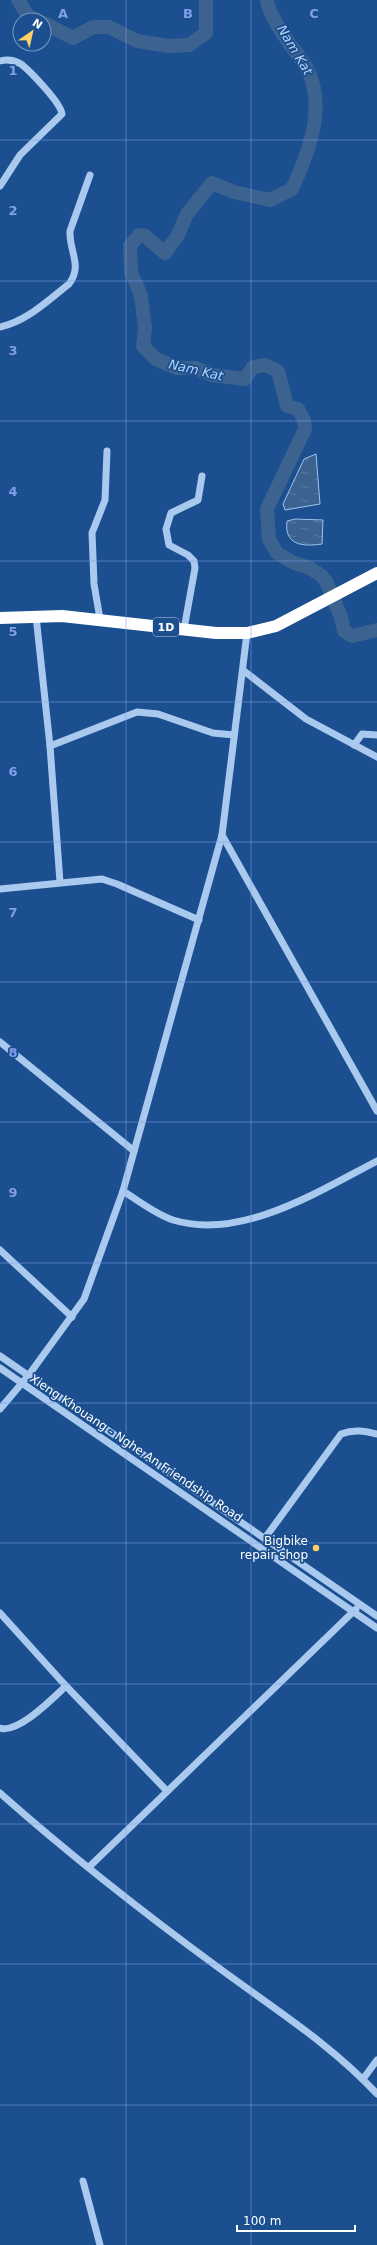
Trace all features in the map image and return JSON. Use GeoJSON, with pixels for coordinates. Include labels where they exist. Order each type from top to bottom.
{"type":"FeatureCollection","features":[{"type":"Feature","properties":{"kind":"highway","name":"1D"},"geometry":{"type":"LineString","coordinates":[[0,618],[36,616],[100,619],[184,629],[247,633],[276,626],[344,592],[377,573]]}},
{"type":"Feature","properties":{"kind":"street"},"geometry":{"type":"LineString","coordinates":[[0,61],[13,60],[21,64],[59,105],[62,114],[20,155],[0,186]]}},
{"type":"Feature","properties":{"kind":"street"},"geometry":{"type":"LineString","coordinates":[[0,327],[14,324],[26,317],[69,284],[74,278],[76,264],[70,241],[70,231],[90,175]]}},
{"type":"Feature","properties":{"kind":"street"},"geometry":{"type":"LineString","coordinates":[[100,619],[94,584],[92,533],[106,500],[107,451]]}},
{"type":"Feature","properties":{"kind":"street"},"geometry":{"type":"LineString","coordinates":[[184,629],[195,568],[194,561],[188,555],[169,545],[166,529],[171,513],[198,500],[202,476]]}},
{"type":"Feature","properties":{"kind":"street"},"geometry":{"type":"LineString","coordinates":[[36,616],[50,746],[60,882]]}},
{"type":"Feature","properties":{"kind":"street"},"geometry":{"type":"LineString","coordinates":[[0,1409],[28,1376],[84,1299],[123,1191],[222,835],[234,735],[244,670],[247,633]]}},
{"type":"Feature","properties":{"kind":"street"},"geometry":{"type":"LineString","coordinates":[[244,670],[306,719],[377,757]]}},
{"type":"Feature","properties":{"kind":"street"},"geometry":{"type":"LineString","coordinates":[[50,746],[137,712],[158,714],[213,733],[234,735]]}},
{"type":"Feature","properties":{"kind":"street"},"geometry":{"type":"LineString","coordinates":[[354,745],[362,734],[377,735]]}},
{"type":"Feature","properties":{"kind":"street"},"geometry":{"type":"LineString","coordinates":[[222,835],[377,1111]]}},
{"type":"Feature","properties":{"kind":"street"},"geometry":{"type":"LineString","coordinates":[[0,889],[102,879],[118,884],[199,920]]}},
{"type":"Feature","properties":{"kind":"street"},"geometry":{"type":"LineString","coordinates":[[0,1042],[134,1151]]}},
{"type":"Feature","properties":{"kind":"street"},"geometry":{"type":"LineString","coordinates":[[123,1191],[161,1215],[174,1220],[213,1225],[258,1217],[308,1197],[377,1161]]}},
{"type":"Feature","properties":{"kind":"street"},"geometry":{"type":"LineString","coordinates":[[0,1250],[72,1317]]}},
{"type":"Feature","properties":{"kind":"street","name":"Xieng Khouang - Nghe An Friendship Road"},"geometry":{"type":"LineString","coordinates":[[0,1356],[377,1616]]}},
{"type":"Feature","properties":{"kind":"street","name":"Xieng Khouang - Nghe An Friendship Road"},"geometry":{"type":"LineString","coordinates":[[0,1368],[377,1628]]}},
{"type":"Feature","properties":{"kind":"street"},"geometry":{"type":"LineString","coordinates":[[265,1538],[341,1434],[350,1430],[365,1431],[377,1434]]}},
{"type":"Feature","properties":{"kind":"street"},"geometry":{"type":"LineString","coordinates":[[89,1868],[354,1612],[360,1604]]}},
{"type":"Feature","properties":{"kind":"street"},"geometry":{"type":"LineString","coordinates":[[0,1613],[66,1686],[167,1791]]}},
{"type":"Feature","properties":{"kind":"street"},"geometry":{"type":"LineString","coordinates":[[0,1728],[5,1730],[23,1722],[66,1686]]}},
{"type":"Feature","properties":{"kind":"street"},"geometry":{"type":"LineString","coordinates":[[0,1793],[89,1868],[182,1940],[328,2049],[363,2079],[377,2094]]}},
{"type":"Feature","properties":{"kind":"street"},"geometry":{"type":"LineString","coordinates":[[363,2079],[377,2060]]}},
{"type":"Feature","properties":{"kind":"street"},"geometry":{"type":"LineString","coordinates":[[83,2181],[100,2245]]}},
{"type":"Feature","properties":{"kind":"water"},"geometry":{"type":"Polygon","coordinates":[[[316,454],[320,504],[285,510],[283,504],[304,459],[316,454]]]}},
{"type":"Feature","properties":{"kind":"water"},"geometry":{"type":"Polygon","coordinates":[[[295,519],[323,520],[322,544],[308,545],[296,543],[291,540],[288,535],[287,521],[295,519]]]}},
{"type":"Feature","properties":{"kind":"waterway","name":"Nam Kat"},"geometry":{"type":"LineString","coordinates":[[18,0],[26,12]]}},
{"type":"Feature","properties":{"kind":"waterway","name":"Nam Kat"},"geometry":{"type":"LineString","coordinates":[[52,27],[73,38],[93,27],[109,27],[137,41],[169,46],[189,45],[206,33],[206,0]]}},
{"type":"Feature","properties":{"kind":"waterway","name":"Nam Kat"},"geometry":{"type":"LineString","coordinates":[[267,0],[268,6],[275,21],[308,71],[314,87],[316,104],[314,122],[306,156],[292,189],[270,200],[234,192],[212,183],[187,214],[178,235],[165,253],[145,236],[139,235],[130,246],[131,272],[141,296],[145,328],[143,346],[156,359],[177,368],[196,368],[212,375],[245,379],[253,367],[265,365],[278,371],[287,406],[298,409],[304,420],[305,429],[267,509],[269,539],[277,553],[294,563],[310,568],[322,576],[327,583],[341,617],[344,631],[352,636],[377,630]]}},
{"type":"Feature","properties":{"kind":"place","name":"Bigbike repair shop"},"geometry":{"type":"Point","coordinates":[316,1548]}}]}
